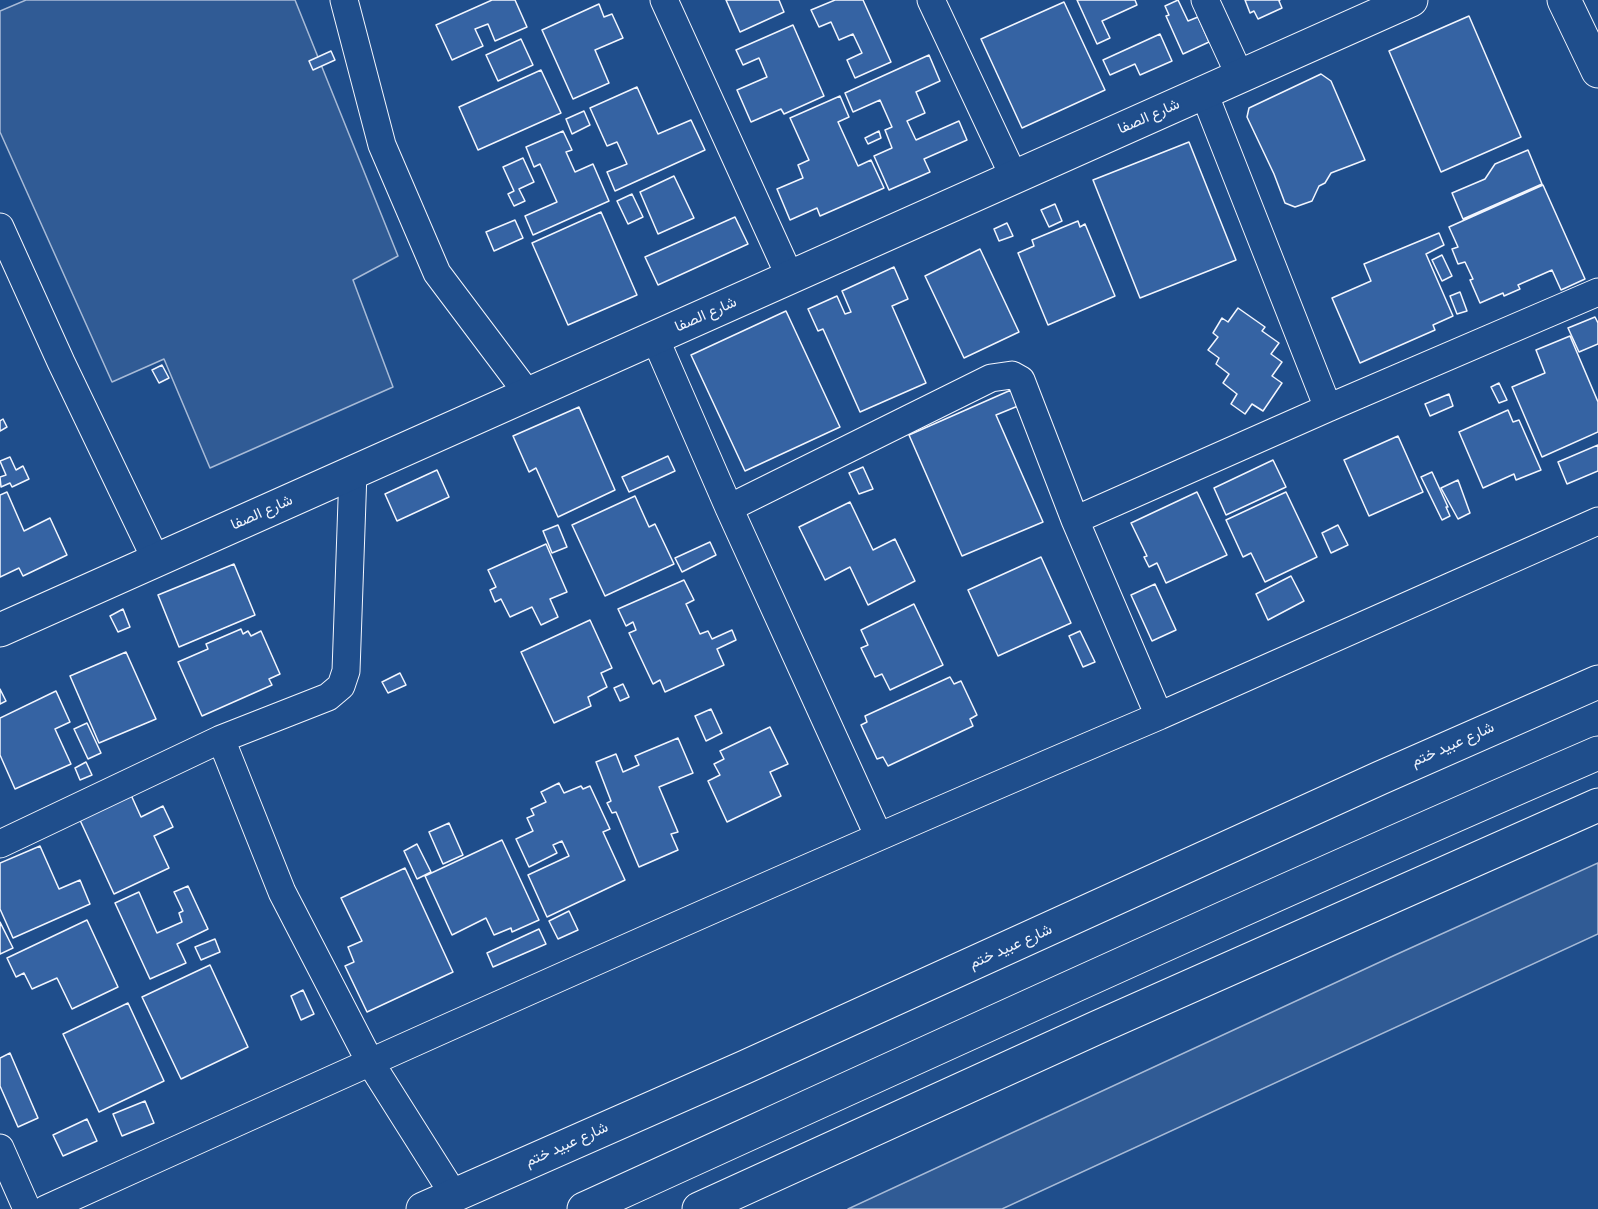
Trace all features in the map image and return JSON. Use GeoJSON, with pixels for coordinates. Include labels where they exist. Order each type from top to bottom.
{"type":"FeatureCollection","features":[{"type":"Feature","properties":{"kind":"street"},"geometry":{"type":"LineString","coordinates":[[344,0],[382,145],[437,273],[528,394]]}},
{"type":"Feature","properties":{"kind":"street"},"geometry":{"type":"LineString","coordinates":[[664,0],[790,278]]}},
{"type":"Feature","properties":{"kind":"street"},"geometry":{"type":"LineString","coordinates":[[931,0],[1014,177]]}},
{"type":"Feature","properties":{"kind":"street"},"geometry":{"type":"LineString","coordinates":[[1206,0],[1240,76]]}},
{"type":"Feature","properties":{"kind":"street","name":"شارع الصفا"},"geometry":{"type":"LineString","coordinates":[[0,630],[1411,0]]}},
{"type":"Feature","properties":{"kind":"street"},"geometry":{"type":"LineString","coordinates":[[1564,0],[1598,71]]}},
{"type":"Feature","properties":{"kind":"street"},"geometry":{"type":"LineString","coordinates":[[1204,93],[1329,408]]}},
{"type":"Feature","properties":{"kind":"street"},"geometry":{"type":"LineString","coordinates":[[0,226],[61,362],[156,560]]}},
{"type":"Feature","properties":{"kind":"street"},"geometry":{"type":"LineString","coordinates":[[1075,520],[1598,292]]}},
{"type":"Feature","properties":{"kind":"street"},"geometry":{"type":"LineString","coordinates":[[655,338],[729,508],[878,836]]}},
{"type":"Feature","properties":{"kind":"street"},"geometry":{"type":"LineString","coordinates":[[729,508],[991,378],[1012,375],[1021,380],[1075,520],[1159,716]]}},
{"type":"Feature","properties":{"kind":"street"},"geometry":{"type":"LineString","coordinates":[[0,844],[221,739],[328,697],[341,686],[346,671],[352,472]]}},
{"type":"Feature","properties":{"kind":"street"},"geometry":{"type":"LineString","coordinates":[[46,1209],[878,836],[1159,716],[1598,521]]}},
{"type":"Feature","properties":{"kind":"street","name":"شارع عبيد ختم"},"geometry":{"type":"LineString","coordinates":[[423,1209],[745,1067],[1380,778],[1598,682]]}},
{"type":"Feature","properties":{"kind":"street"},"geometry":{"type":"LineString","coordinates":[[221,739],[282,892],[370,1062],[454,1195]]}},
{"type":"Feature","properties":{"kind":"street"},"geometry":{"type":"LineString","coordinates":[[585,1209],[1106,970],[1598,753]]}},
{"type":"Feature","properties":{"kind":"street"},"geometry":{"type":"LineString","coordinates":[[699,1209],[1095,1028],[1598,805]]}},
{"type":"Feature","properties":{"kind":"street"},"geometry":{"type":"LineString","coordinates":[[0,1148],[27,1209]]}},
{"type":"Feature","properties":{"kind":"shaded area"},"geometry":{"type":"Polygon","coordinates":[[[26,0],[295,0],[398,256],[353,280],[393,387],[210,468],[164,359],[112,382],[0,132],[0,11],[26,0]]]}},
{"type":"Feature","properties":{"kind":"shaded area"},"geometry":{"type":"Polygon","coordinates":[[[1598,863],[1598,934],[1002,1209],[848,1209],[1393,956],[1598,863]]]}},
{"type":"Feature","properties":{"kind":"building"},"geometry":{"type":"Polygon","coordinates":[[[492,0],[515,0],[527,27],[495,41],[488,24],[475,29],[483,46],[452,60],[436,25],[492,0]]]}},
{"type":"Feature","properties":{"kind":"building"},"geometry":{"type":"Polygon","coordinates":[[[726,0],[779,0],[784,12],[740,32],[726,0]]]}},
{"type":"Feature","properties":{"kind":"building"},"geometry":{"type":"Polygon","coordinates":[[[835,0],[863,0],[891,62],[855,78],[847,60],[862,53],[853,34],[839,40],[831,22],[819,27],[811,10],[835,0]]]}},
{"type":"Feature","properties":{"kind":"building"},"geometry":{"type":"Polygon","coordinates":[[[1077,0],[1135,0],[1137,5],[1102,21],[1110,38],[1097,44],[1077,0]]]}},
{"type":"Feature","properties":{"kind":"building"},"geometry":{"type":"Polygon","coordinates":[[[1178,0],[1188,21],[1198,17],[1209,42],[1183,54],[1166,16],[1169,15],[1165,6],[1178,0]]]}},
{"type":"Feature","properties":{"kind":"building"},"geometry":{"type":"Polygon","coordinates":[[[1245,0],[1280,0],[1282,8],[1258,19],[1254,11],[1250,13],[1245,0]]]}},
{"type":"Feature","properties":{"kind":"building"},"geometry":{"type":"Polygon","coordinates":[[[1064,2],[1105,90],[1022,128],[981,39],[1064,2]]]}},
{"type":"Feature","properties":{"kind":"building"},"geometry":{"type":"Polygon","coordinates":[[[599,4],[604,17],[612,14],[623,38],[595,50],[609,83],[573,99],[542,30],[599,4]]]}},
{"type":"Feature","properties":{"kind":"building"},"geometry":{"type":"Polygon","coordinates":[[[1469,16],[1521,137],[1441,172],[1389,51],[1469,16]]]}},
{"type":"Feature","properties":{"kind":"building"},"geometry":{"type":"Polygon","coordinates":[[[793,25],[824,96],[784,114],[781,109],[751,122],[737,90],[767,77],[759,58],[743,65],[736,50],[793,25]]]}},
{"type":"Feature","properties":{"kind":"building"},"geometry":{"type":"Polygon","coordinates":[[[1160,34],[1172,61],[1140,75],[1135,64],[1110,75],[1103,60],[1160,34]]]}},
{"type":"Feature","properties":{"kind":"building"},"geometry":{"type":"Polygon","coordinates":[[[521,39],[533,65],[498,81],[486,55],[521,39]]]}},
{"type":"Feature","properties":{"kind":"building"},"geometry":{"type":"Polygon","coordinates":[[[331,51],[335,60],[313,70],[309,61],[331,51]]]}},
{"type":"Feature","properties":{"kind":"building"},"geometry":{"type":"Polygon","coordinates":[[[929,55],[940,81],[916,92],[925,113],[907,121],[916,140],[959,121],[967,140],[924,159],[930,172],[889,190],[874,156],[892,148],[885,130],[892,127],[880,100],[853,112],[845,93],[929,55]]]}},
{"type":"Feature","properties":{"kind":"building"},"geometry":{"type":"Polygon","coordinates":[[[541,70],[561,113],[478,150],[459,107],[541,70]]]}},
{"type":"Feature","properties":{"kind":"building"},"geometry":{"type":"Polygon","coordinates":[[[1321,74],[1331,81],[1365,160],[1331,173],[1325,183],[1319,186],[1312,201],[1295,207],[1285,203],[1247,117],[1249,108],[1321,74]]]}},
{"type":"Feature","properties":{"kind":"building"},"geometry":{"type":"Polygon","coordinates":[[[637,87],[658,134],[691,120],[705,150],[615,191],[607,172],[627,164],[617,142],[607,146],[590,108],[637,87]]]}},
{"type":"Feature","properties":{"kind":"building"},"geometry":{"type":"Polygon","coordinates":[[[840,96],[849,117],[838,122],[858,166],[871,160],[884,188],[820,216],[817,208],[790,220],[777,189],[803,178],[798,165],[809,160],[790,118],[840,96]]]}},
{"type":"Feature","properties":{"kind":"building"},"geometry":{"type":"Polygon","coordinates":[[[584,111],[590,125],[572,134],[566,119],[584,111]]]}},
{"type":"Feature","properties":{"kind":"building"},"geometry":{"type":"Polygon","coordinates":[[[563,131],[572,150],[566,152],[575,172],[593,164],[609,201],[533,235],[525,216],[557,202],[540,164],[534,167],[526,147],[563,131]]]}},
{"type":"Feature","properties":{"kind":"building"},"geometry":{"type":"Polygon","coordinates":[[[879,131],[881,138],[868,144],[865,138],[879,131]]]}},
{"type":"Feature","properties":{"kind":"building"},"geometry":{"type":"Polygon","coordinates":[[[1189,142],[1236,260],[1140,298],[1093,180],[1189,142]]]}},
{"type":"Feature","properties":{"kind":"building"},"geometry":{"type":"Polygon","coordinates":[[[1528,150],[1542,184],[1463,219],[1452,193],[1485,179],[1495,164],[1528,150]]]}},
{"type":"Feature","properties":{"kind":"building"},"geometry":{"type":"Polygon","coordinates":[[[523,158],[534,182],[519,189],[525,201],[514,206],[508,194],[514,191],[503,167],[523,158]]]}},
{"type":"Feature","properties":{"kind":"building"},"geometry":{"type":"Polygon","coordinates":[[[674,176],[694,218],[658,234],[640,192],[674,176]]]}},
{"type":"Feature","properties":{"kind":"building"},"geometry":{"type":"Polygon","coordinates":[[[1543,185],[1585,279],[1561,290],[1552,270],[1518,285],[1520,289],[1504,296],[1503,293],[1480,303],[1465,262],[1458,264],[1452,249],[1458,247],[1449,227],[1543,185]]]}},
{"type":"Feature","properties":{"kind":"building"},"geometry":{"type":"Polygon","coordinates":[[[632,194],[643,217],[628,224],[617,201],[632,194]]]}},
{"type":"Feature","properties":{"kind":"building"},"geometry":{"type":"Polygon","coordinates":[[[1055,204],[1062,221],[1049,227],[1041,210],[1055,204]]]}},
{"type":"Feature","properties":{"kind":"building"},"geometry":{"type":"Polygon","coordinates":[[[601,212],[637,295],[568,325],[532,243],[601,212]]]}},
{"type":"Feature","properties":{"kind":"building"},"geometry":{"type":"Polygon","coordinates":[[[735,217],[748,244],[658,285],[645,257],[735,217]]]}},
{"type":"Feature","properties":{"kind":"building"},"geometry":{"type":"Polygon","coordinates":[[[515,220],[523,238],[494,251],[486,232],[515,220]]]}},
{"type":"Feature","properties":{"kind":"building"},"geometry":{"type":"Polygon","coordinates":[[[1078,221],[1080,227],[1085,224],[1115,296],[1048,325],[1018,253],[1034,246],[1032,240],[1078,221]]]}},
{"type":"Feature","properties":{"kind":"building"},"geometry":{"type":"Polygon","coordinates":[[[1007,223],[1013,236],[999,241],[994,229],[1007,223]]]}},
{"type":"Feature","properties":{"kind":"building"},"geometry":{"type":"Polygon","coordinates":[[[1439,233],[1444,245],[1426,254],[1453,316],[1433,325],[1435,330],[1360,363],[1332,298],[1371,281],[1364,264],[1439,233]]]}},
{"type":"Feature","properties":{"kind":"building"},"geometry":{"type":"Polygon","coordinates":[[[980,249],[1019,332],[964,358],[925,276],[980,249]]]}},
{"type":"Feature","properties":{"kind":"building"},"geometry":{"type":"Polygon","coordinates":[[[1442,255],[1452,276],[1442,281],[1432,260],[1442,255]]]}},
{"type":"Feature","properties":{"kind":"building"},"geometry":{"type":"Polygon","coordinates":[[[894,267],[908,299],[892,306],[926,383],[860,412],[823,329],[818,331],[808,309],[837,296],[845,314],[851,312],[842,291],[894,267]]]}},
{"type":"Feature","properties":{"kind":"building"},"geometry":{"type":"Polygon","coordinates":[[[1460,292],[1467,311],[1457,314],[1450,296],[1460,292]]]}},
{"type":"Feature","properties":{"kind":"building"},"geometry":{"type":"Polygon","coordinates":[[[1238,308],[1265,327],[1262,331],[1279,343],[1271,354],[1282,362],[1272,376],[1282,383],[1263,411],[1252,404],[1245,414],[1231,404],[1237,394],[1223,383],[1229,374],[1216,364],[1219,358],[1208,350],[1218,337],[1213,333],[1222,318],[1228,322],[1238,308]]]}},
{"type":"Feature","properties":{"kind":"building"},"geometry":{"type":"Polygon","coordinates":[[[786,311],[840,427],[745,471],[691,355],[786,311]]]}},
{"type":"Feature","properties":{"kind":"building"},"geometry":{"type":"Polygon","coordinates":[[[1595,317],[1598,323],[1598,344],[1579,352],[1568,328],[1595,317]]]}},
{"type":"Feature","properties":{"kind":"building"},"geometry":{"type":"Polygon","coordinates":[[[1570,336],[1598,402],[1598,432],[1542,457],[1512,387],[1545,373],[1536,350],[1570,336]]]}},
{"type":"Feature","properties":{"kind":"building"},"geometry":{"type":"Polygon","coordinates":[[[162,365],[169,378],[159,383],[152,370],[162,365]]]}},
{"type":"Feature","properties":{"kind":"building"},"geometry":{"type":"Polygon","coordinates":[[[1499,383],[1507,400],[1499,403],[1491,387],[1499,383]]]}},
{"type":"Feature","properties":{"kind":"building"},"geometry":{"type":"Polygon","coordinates":[[[1011,390],[1018,406],[996,415],[1043,522],[962,556],[909,435],[1011,390]]]}},
{"type":"Feature","properties":{"kind":"building"},"geometry":{"type":"Polygon","coordinates":[[[1449,394],[1453,406],[1430,416],[1425,404],[1449,394]]]}},
{"type":"Feature","properties":{"kind":"building"},"geometry":{"type":"Polygon","coordinates":[[[579,407],[615,490],[558,517],[536,468],[529,472],[513,436],[579,407]]]}},
{"type":"Feature","properties":{"kind":"building"},"geometry":{"type":"Polygon","coordinates":[[[1508,410],[1513,422],[1519,420],[1541,470],[1516,480],[1514,474],[1483,488],[1459,432],[1508,410]]]}},
{"type":"Feature","properties":{"kind":"building"},"geometry":{"type":"Polygon","coordinates":[[[3,419],[7,427],[0,431],[0,421],[3,419]]]}},
{"type":"Feature","properties":{"kind":"building"},"geometry":{"type":"Polygon","coordinates":[[[1398,436],[1423,492],[1369,516],[1344,460],[1398,436]]]}},
{"type":"Feature","properties":{"kind":"building"},"geometry":{"type":"Polygon","coordinates":[[[1598,445],[1598,471],[1567,484],[1558,462],[1598,445]]]}},
{"type":"Feature","properties":{"kind":"building"},"geometry":{"type":"Polygon","coordinates":[[[668,456],[675,471],[629,492],[622,477],[668,456]]]}},
{"type":"Feature","properties":{"kind":"building"},"geometry":{"type":"Polygon","coordinates":[[[10,457],[16,470],[23,466],[29,479],[12,487],[10,483],[1,487],[0,477],[6,475],[0,461],[10,457]]]}},
{"type":"Feature","properties":{"kind":"building"},"geometry":{"type":"Polygon","coordinates":[[[1273,460],[1286,487],[1226,515],[1214,488],[1273,460]]]}},
{"type":"Feature","properties":{"kind":"building"},"geometry":{"type":"Polygon","coordinates":[[[863,467],[873,489],[859,494],[849,473],[863,467]]]}},
{"type":"Feature","properties":{"kind":"building"},"geometry":{"type":"Polygon","coordinates":[[[437,470],[449,497],[397,521],[385,494],[437,470]]]}},
{"type":"Feature","properties":{"kind":"building"},"geometry":{"type":"Polygon","coordinates":[[[1432,472],[1450,516],[1442,520],[1421,477],[1432,472]]]}},
{"type":"Feature","properties":{"kind":"building"},"geometry":{"type":"Polygon","coordinates":[[[1458,480],[1470,513],[1458,519],[1441,488],[1458,480]]]}},
{"type":"Feature","properties":{"kind":"building"},"geometry":{"type":"Polygon","coordinates":[[[7,492],[24,531],[50,518],[67,555],[23,576],[19,568],[0,577],[0,495],[7,492]]]}},
{"type":"Feature","properties":{"kind":"building"},"geometry":{"type":"Polygon","coordinates":[[[1197,492],[1227,555],[1166,583],[1157,563],[1149,567],[1144,557],[1147,556],[1131,523],[1197,492]]]}},
{"type":"Feature","properties":{"kind":"building"},"geometry":{"type":"Polygon","coordinates":[[[1286,492],[1317,557],[1265,582],[1251,553],[1243,557],[1226,520],[1286,492]]]}},
{"type":"Feature","properties":{"kind":"building"},"geometry":{"type":"Polygon","coordinates":[[[635,496],[649,527],[655,524],[674,564],[605,596],[572,525],[635,496]]]}},
{"type":"Feature","properties":{"kind":"building"},"geometry":{"type":"Polygon","coordinates":[[[850,502],[873,550],[895,539],[915,581],[868,605],[850,567],[825,580],[799,527],[850,502]]]}},
{"type":"Feature","properties":{"kind":"building"},"geometry":{"type":"Polygon","coordinates":[[[558,525],[567,547],[552,553],[543,531],[558,525]]]}},
{"type":"Feature","properties":{"kind":"building"},"geometry":{"type":"Polygon","coordinates":[[[1338,525],[1348,545],[1331,553],[1322,533],[1338,525]]]}},
{"type":"Feature","properties":{"kind":"building"},"geometry":{"type":"Polygon","coordinates":[[[710,542],[716,555],[682,572],[675,558],[710,542]]]}},
{"type":"Feature","properties":{"kind":"building"},"geometry":{"type":"Polygon","coordinates":[[[546,544],[567,592],[550,599],[558,617],[541,625],[532,607],[510,617],[501,599],[495,602],[490,590],[496,587],[488,570],[546,544]]]}},
{"type":"Feature","properties":{"kind":"building"},"geometry":{"type":"Polygon","coordinates":[[[1041,557],[1071,623],[998,656],[968,590],[1041,557]]]}},
{"type":"Feature","properties":{"kind":"building"},"geometry":{"type":"Polygon","coordinates":[[[234,564],[255,615],[179,647],[158,595],[234,564]]]}},
{"type":"Feature","properties":{"kind":"building"},"geometry":{"type":"Polygon","coordinates":[[[1291,576],[1304,601],[1268,620],[1256,594],[1291,576]]]}},
{"type":"Feature","properties":{"kind":"building"},"geometry":{"type":"Polygon","coordinates":[[[684,580],[694,600],[686,604],[700,634],[708,631],[712,639],[732,630],[736,640],[717,649],[724,665],[665,692],[660,680],[653,684],[629,633],[636,630],[633,622],[626,626],[618,609],[684,580]]]}},
{"type":"Feature","properties":{"kind":"building"},"geometry":{"type":"Polygon","coordinates":[[[1155,584],[1176,630],[1152,641],[1131,595],[1155,584]]]}},
{"type":"Feature","properties":{"kind":"building"},"geometry":{"type":"Polygon","coordinates":[[[914,604],[943,665],[890,690],[882,674],[875,677],[861,648],[868,645],[861,630],[914,604]]]}},
{"type":"Feature","properties":{"kind":"building"},"geometry":{"type":"Polygon","coordinates":[[[123,609],[130,627],[118,632],[110,616],[123,609]]]}},
{"type":"Feature","properties":{"kind":"building"},"geometry":{"type":"Polygon","coordinates":[[[590,620],[612,668],[601,673],[607,687],[588,697],[591,706],[554,723],[521,652],[590,620]]]}},
{"type":"Feature","properties":{"kind":"building"},"geometry":{"type":"Polygon","coordinates":[[[241,629],[243,634],[248,631],[251,636],[261,631],[280,674],[269,679],[272,685],[202,716],[178,662],[208,649],[206,644],[241,629]]]}},
{"type":"Feature","properties":{"kind":"building"},"geometry":{"type":"Polygon","coordinates":[[[1080,631],[1095,662],[1083,667],[1069,636],[1080,631]]]}},
{"type":"Feature","properties":{"kind":"building"},"geometry":{"type":"Polygon","coordinates":[[[126,652],[156,719],[99,743],[70,676],[126,652]]]}},
{"type":"Feature","properties":{"kind":"building"},"geometry":{"type":"Polygon","coordinates":[[[400,673],[406,685],[388,693],[382,682],[400,673]]]}},
{"type":"Feature","properties":{"kind":"building"},"geometry":{"type":"Polygon","coordinates":[[[950,677],[954,684],[961,681],[977,715],[970,719],[973,726],[888,766],[883,757],[877,759],[861,725],[867,722],[865,716],[950,677]]]}},
{"type":"Feature","properties":{"kind":"building"},"geometry":{"type":"Polygon","coordinates":[[[623,684],[629,697],[620,701],[614,688],[623,684]]]}},
{"type":"Feature","properties":{"kind":"building"},"geometry":{"type":"Polygon","coordinates":[[[0,689],[6,701],[0,704],[0,689]]]}},
{"type":"Feature","properties":{"kind":"building"},"geometry":{"type":"Polygon","coordinates":[[[56,691],[70,722],[55,729],[71,764],[15,789],[0,755],[0,718],[56,691]]]}},
{"type":"Feature","properties":{"kind":"building"},"geometry":{"type":"Polygon","coordinates":[[[711,709],[722,733],[706,741],[695,716],[711,709]]]}},
{"type":"Feature","properties":{"kind":"building"},"geometry":{"type":"Polygon","coordinates":[[[87,723],[101,753],[88,759],[74,729],[87,723]]]}},
{"type":"Feature","properties":{"kind":"building"},"geometry":{"type":"Polygon","coordinates":[[[770,727],[788,764],[770,772],[781,796],[727,822],[708,781],[720,775],[714,764],[724,759],[720,751],[770,727]]]}},
{"type":"Feature","properties":{"kind":"building"},"geometry":{"type":"Polygon","coordinates":[[[678,738],[693,773],[659,787],[678,832],[671,834],[678,850],[639,867],[616,812],[612,813],[607,803],[611,801],[596,762],[616,754],[623,772],[639,765],[635,756],[678,738]]]}},
{"type":"Feature","properties":{"kind":"building"},"geometry":{"type":"Polygon","coordinates":[[[86,762],[92,775],[80,780],[75,768],[86,762]]]}},
{"type":"Feature","properties":{"kind":"building"},"geometry":{"type":"Polygon","coordinates":[[[559,783],[564,793],[581,786],[583,789],[590,786],[610,829],[603,832],[625,880],[547,917],[528,875],[569,856],[562,841],[553,845],[557,853],[529,867],[516,839],[533,831],[527,818],[534,815],[531,809],[546,802],[541,792],[559,783]]]}},
{"type":"Feature","properties":{"kind":"building"},"geometry":{"type":"Polygon","coordinates":[[[131,795],[141,817],[163,806],[173,827],[154,836],[169,868],[114,894],[79,818],[131,795]]]}},
{"type":"Feature","properties":{"kind":"building"},"geometry":{"type":"Polygon","coordinates":[[[449,823],[463,855],[443,864],[429,832],[449,823]]]}},
{"type":"Feature","properties":{"kind":"building"},"geometry":{"type":"Polygon","coordinates":[[[502,840],[539,920],[512,932],[511,928],[494,935],[486,918],[452,935],[425,876],[502,840]]]}},
{"type":"Feature","properties":{"kind":"building"},"geometry":{"type":"Polygon","coordinates":[[[417,844],[431,872],[417,879],[404,851],[417,844]]]}},
{"type":"Feature","properties":{"kind":"building"},"geometry":{"type":"Polygon","coordinates":[[[40,846],[59,889],[80,880],[90,904],[13,938],[0,909],[0,863],[40,846]]]}},
{"type":"Feature","properties":{"kind":"building"},"geometry":{"type":"Polygon","coordinates":[[[405,868],[453,972],[367,1012],[345,966],[354,962],[348,947],[362,941],[341,898],[405,868]]]}},
{"type":"Feature","properties":{"kind":"building"},"geometry":{"type":"Polygon","coordinates":[[[188,886],[208,929],[177,944],[186,963],[150,979],[115,903],[139,892],[157,933],[182,922],[179,913],[183,911],[174,892],[188,886]]]}},
{"type":"Feature","properties":{"kind":"building"},"geometry":{"type":"Polygon","coordinates":[[[569,911],[578,930],[558,939],[549,921],[569,911]]]}},
{"type":"Feature","properties":{"kind":"building"},"geometry":{"type":"Polygon","coordinates":[[[87,920],[118,987],[72,1009],[57,978],[32,989],[24,973],[16,977],[7,958],[87,920]]]}},
{"type":"Feature","properties":{"kind":"building"},"geometry":{"type":"Polygon","coordinates":[[[0,922],[13,948],[0,954],[0,922]]]}},
{"type":"Feature","properties":{"kind":"building"},"geometry":{"type":"Polygon","coordinates":[[[539,929],[546,944],[493,967],[487,953],[539,929]]]}},
{"type":"Feature","properties":{"kind":"building"},"geometry":{"type":"Polygon","coordinates":[[[215,939],[220,952],[201,960],[195,947],[215,939]]]}},
{"type":"Feature","properties":{"kind":"building"},"geometry":{"type":"Polygon","coordinates":[[[210,965],[248,1047],[181,1079],[142,997],[210,965]]]}},
{"type":"Feature","properties":{"kind":"building"},"geometry":{"type":"Polygon","coordinates":[[[303,990],[314,1014],[301,1020],[291,996],[303,990]]]}},
{"type":"Feature","properties":{"kind":"building"},"geometry":{"type":"Polygon","coordinates":[[[128,1003],[164,1081],[99,1112],[63,1034],[128,1003]]]}},
{"type":"Feature","properties":{"kind":"building"},"geometry":{"type":"Polygon","coordinates":[[[10,1053],[38,1118],[18,1127],[0,1086],[0,1058],[10,1053]]]}},
{"type":"Feature","properties":{"kind":"building"},"geometry":{"type":"Polygon","coordinates":[[[145,1101],[154,1123],[122,1136],[113,1114],[145,1101]]]}},
{"type":"Feature","properties":{"kind":"building"},"geometry":{"type":"Polygon","coordinates":[[[87,1119],[97,1141],[63,1156],[53,1135],[87,1119]]]}}]}
